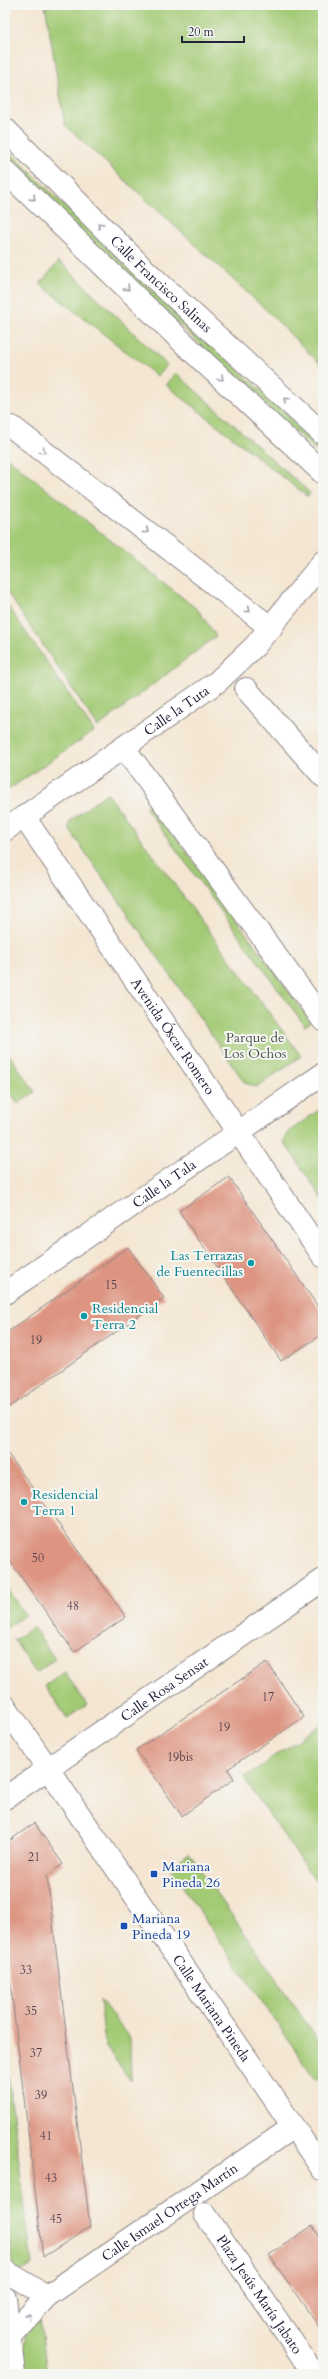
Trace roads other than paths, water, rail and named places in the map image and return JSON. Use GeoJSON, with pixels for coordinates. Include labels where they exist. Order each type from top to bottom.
{"type":"FeatureCollection","features":[{"type":"Feature","properties":{"kind":"street","name":"Calle Francisco Salinas"},"geometry":{"type":"LineString","coordinates":[[5,129],[142,267],[323,434]]}},
{"type":"Feature","properties":{"kind":"street","name":"Calle Francisco Salinas"},"geometry":{"type":"LineString","coordinates":[[5,171],[191,350],[323,473]]}},
{"type":"Feature","properties":{"kind":"street"},"geometry":{"type":"LineString","coordinates":[[12,427],[271,628]]}},
{"type":"Feature","properties":{"kind":"street","name":"Calle la Tuta"},"geometry":{"type":"LineString","coordinates":[[5,830],[217,682],[271,628],[323,562]]}},
{"type":"Feature","properties":{"kind":"street"},"geometry":{"type":"LineString","coordinates":[[246,689],[323,776]]}},
{"type":"Feature","properties":{"kind":"street"},"geometry":{"type":"LineString","coordinates":[[124,748],[323,1020]]}},
{"type":"Feature","properties":{"kind":"street","name":"Avenida Óscar Romero"},"geometry":{"type":"LineString","coordinates":[[24,817],[323,1256]]}},
{"type":"Feature","properties":{"kind":"street","name":"Calle la Tala"},"geometry":{"type":"LineString","coordinates":[[5,1293],[323,1074]]}},
{"type":"Feature","properties":{"kind":"street","name":"Calle Rosa Sensat"},"geometry":{"type":"LineString","coordinates":[[5,1798],[323,1580]]}},
{"type":"Feature","properties":{"kind":"street","name":"Calle Mariana Pineda"},"geometry":{"type":"LineString","coordinates":[[5,1706],[46,1769],[323,2170]]}},
{"type":"Feature","properties":{"kind":"street","name":"Calle Ismael Ortega Martín"},"geometry":{"type":"LineString","coordinates":[[10,2336],[47,2296],[293,2127]]}},
{"type":"Feature","properties":{"kind":"street","name":"Plaza Jesús María Jabato"},"geometry":{"type":"LineString","coordinates":[[205,2214],[314,2374]]}},
{"type":"Feature","properties":{"kind":"street"},"geometry":{"type":"LineString","coordinates":[[5,2271],[47,2296]]}},
{"type":"Feature","properties":{"kind":"street"},"geometry":{"type":"LineString","coordinates":[[5,2298],[14,2374]]}},
{"type":"Feature","properties":{"kind":"place","name":"Las Terrazas de Fuentecillas"},"geometry":{"type":"Point","coordinates":[251,1263]}},
{"type":"Feature","properties":{"kind":"place","name":"Residencial Terra 2"},"geometry":{"type":"Point","coordinates":[84,1316]}},
{"type":"Feature","properties":{"kind":"place","name":"Residencial Terra 1"},"geometry":{"type":"Point","coordinates":[24,1502]}},
{"type":"Feature","properties":{"kind":"place","name":"Mariana Pineda 26"},"geometry":{"type":"Point","coordinates":[154,1874]}},
{"type":"Feature","properties":{"kind":"place","name":"Mariana Pineda 19"},"geometry":{"type":"Point","coordinates":[124,1926]}},
{"type":"Feature","properties":{"kind":"park label","name":"Parque de Los Ochos"},"geometry":{"type":"Point","coordinates":[255,1046]}}]}
